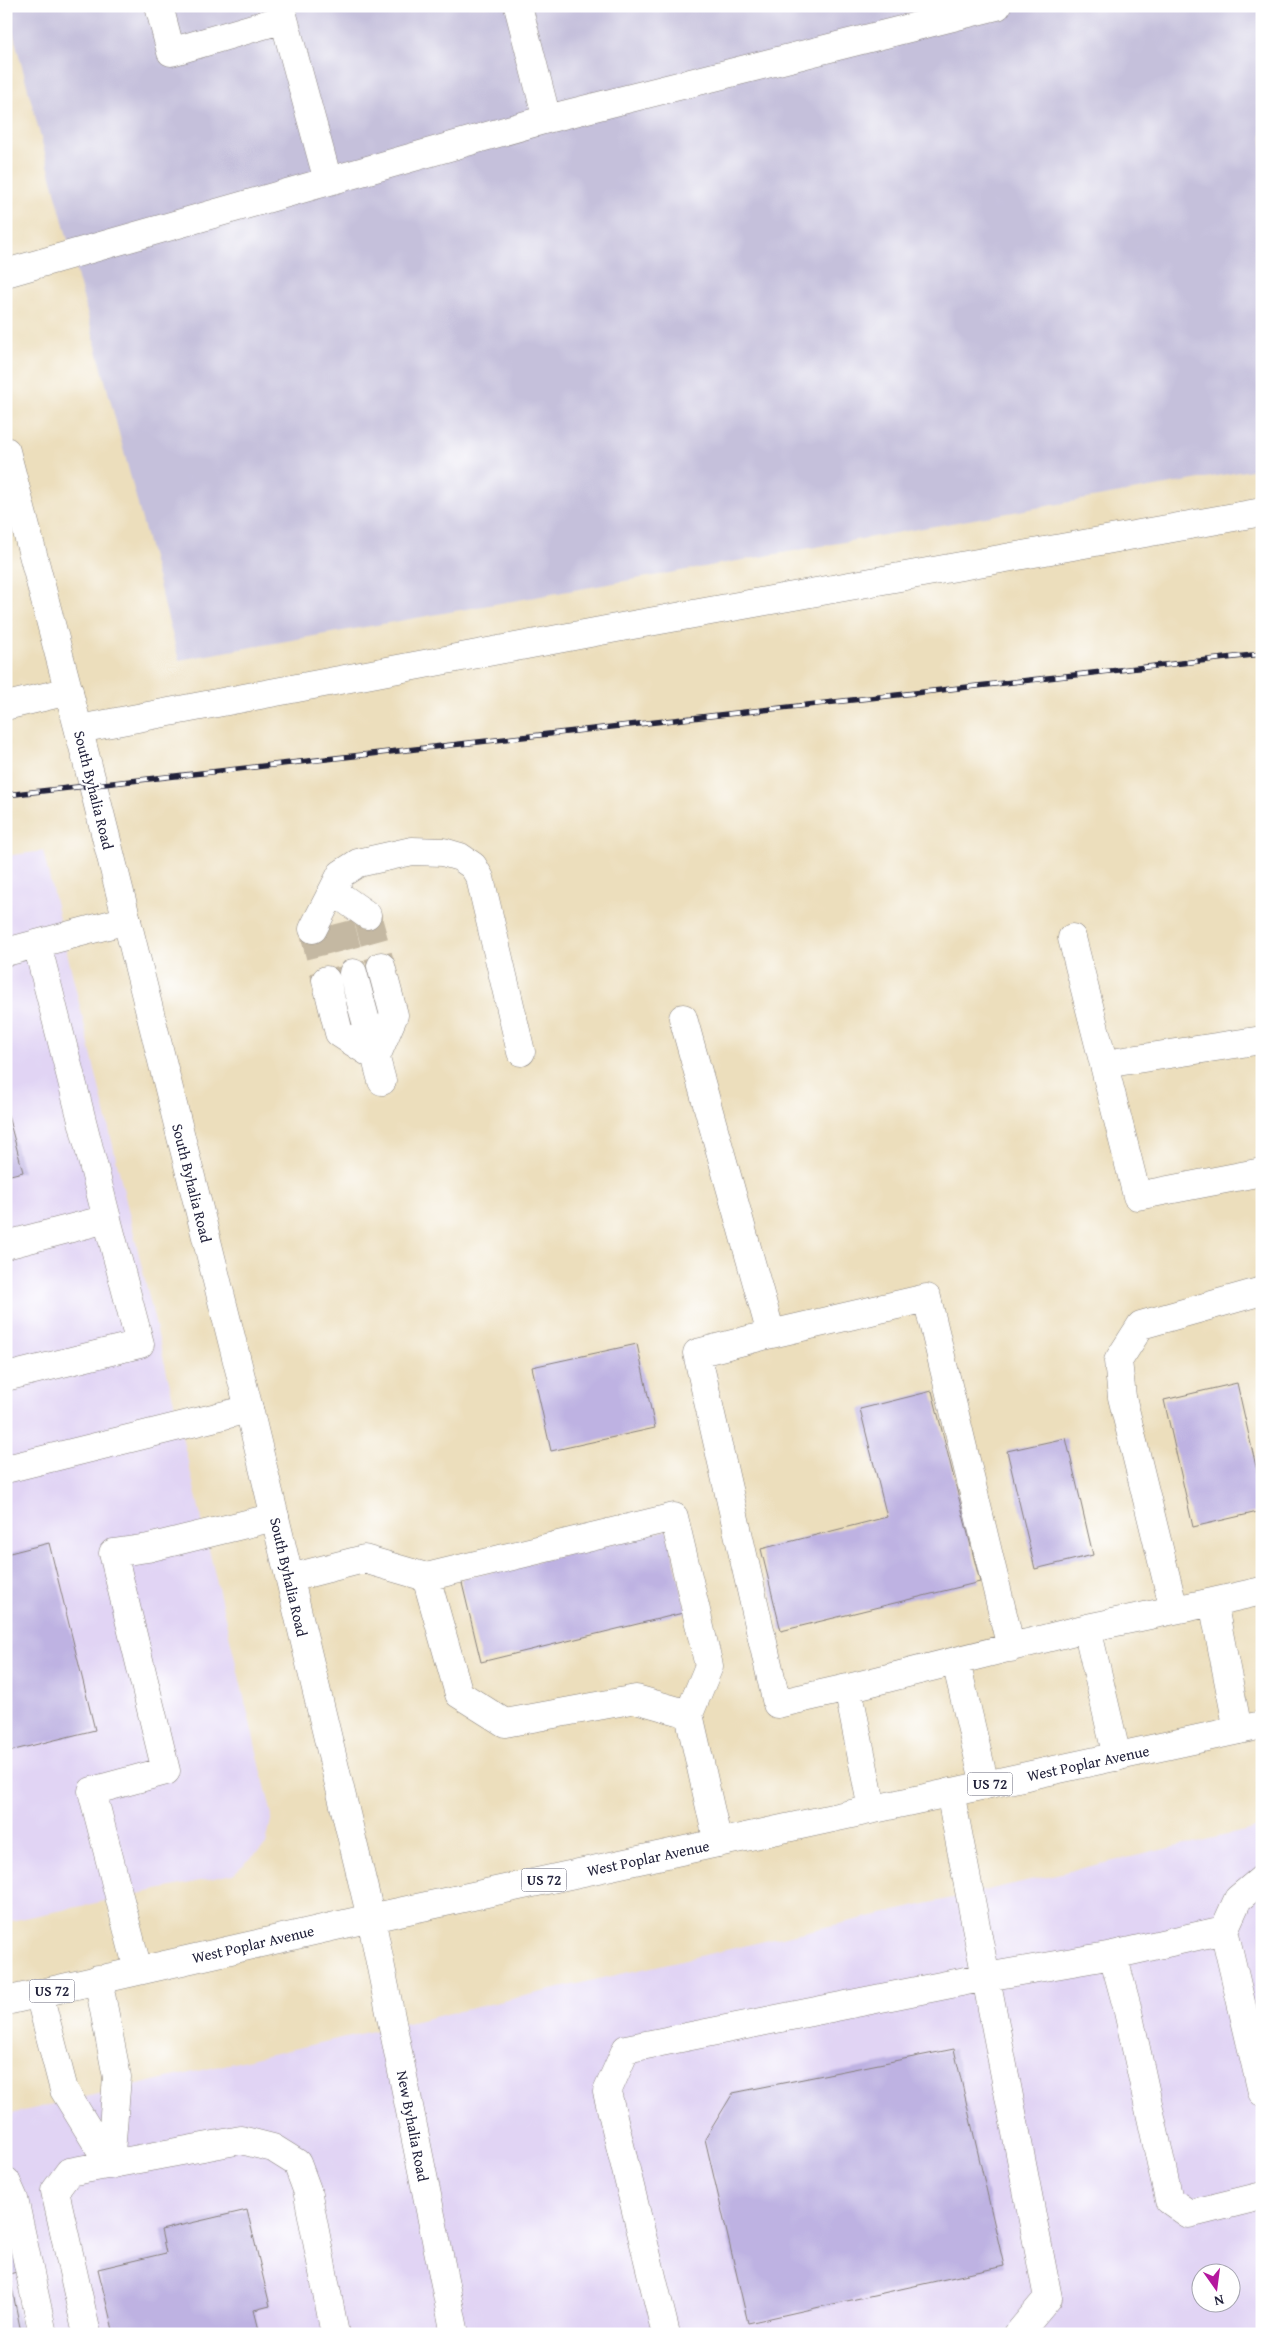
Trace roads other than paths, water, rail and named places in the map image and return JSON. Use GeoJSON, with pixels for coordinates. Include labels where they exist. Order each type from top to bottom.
{"type":"FeatureCollection","features":[{"type":"Feature","properties":{"kind":"main road"},"geometry":{"type":"LineString","coordinates":[[159,6],[171,52],[283,13],[328,181]]}},
{"type":"Feature","properties":{"kind":"main road"},"geometry":{"type":"LineString","coordinates":[[518,6],[547,119]]}},
{"type":"Feature","properties":{"kind":"main road"},"geometry":{"type":"LineString","coordinates":[[6,273],[547,119],[997,6]]}},
{"type":"Feature","properties":{"kind":"main road","name":"South Byhalia Road"},"geometry":{"type":"LineString","coordinates":[[6,451],[79,729],[249,1408],[371,1918]]}},
{"type":"Feature","properties":{"kind":"main road"},"geometry":{"type":"LineString","coordinates":[[79,729],[627,626],[1262,512]]}},
{"type":"Feature","properties":{"kind":"main road"},"geometry":{"type":"LineString","coordinates":[[6,706],[69,691]]}},
{"type":"Feature","properties":{"kind":"main road"},"geometry":{"type":"LineString","coordinates":[[314,929],[341,874],[358,864],[412,851],[443,852],[460,857],[473,866],[480,878],[521,1052]]}},
{"type":"Feature","properties":{"kind":"main road"},"geometry":{"type":"LineString","coordinates":[[334,891],[367,915]]}},
{"type":"Feature","properties":{"kind":"main road"},"geometry":{"type":"LineString","coordinates":[[334,891],[340,923]]}},
{"type":"Feature","properties":{"kind":"main road"},"geometry":{"type":"LineString","coordinates":[[6,952],[127,920]]}},
{"type":"Feature","properties":{"kind":"main road"},"geometry":{"type":"LineString","coordinates":[[1072,938],[1137,1196],[1262,1172]]}},
{"type":"Feature","properties":{"kind":"main road"},"geometry":{"type":"LineString","coordinates":[[6,1377],[140,1344],[37,944]]}},
{"type":"Feature","properties":{"kind":"main road"},"geometry":{"type":"LineString","coordinates":[[379,1069],[394,1015],[381,966]]}},
{"type":"Feature","properties":{"kind":"main road"},"geometry":{"type":"LineString","coordinates":[[353,973],[379,1069]]}},
{"type":"Feature","properties":{"kind":"main road"},"geometry":{"type":"LineString","coordinates":[[326,980],[339,1032],[379,1069]]}},
{"type":"Feature","properties":{"kind":"main road"},"geometry":{"type":"LineString","coordinates":[[683,1018],[771,1334]]}},
{"type":"Feature","properties":{"kind":"main road"},"geometry":{"type":"LineString","coordinates":[[1104,1064],[1262,1040]]}},
{"type":"Feature","properties":{"kind":"main road"},"geometry":{"type":"LineString","coordinates":[[6,1245],[107,1219]]}},
{"type":"Feature","properties":{"kind":"main road"},"geometry":{"type":"LineString","coordinates":[[1174,1610],[1122,1397],[1118,1360],[1141,1325],[1262,1291]]}},
{"type":"Feature","properties":{"kind":"main road"},"geometry":{"type":"LineString","coordinates":[[1011,1648],[928,1298],[697,1353],[777,1704],[956,1662],[1011,1648],[1087,1628],[1262,1591]]}},
{"type":"Feature","properties":{"kind":"main road"},"geometry":{"type":"LineString","coordinates":[[6,1469],[249,1408]]}},
{"type":"Feature","properties":{"kind":"main road"},"geometry":{"type":"LineString","coordinates":[[138,1970],[92,1791],[166,1771],[112,1554],[148,1548],[275,1517]]}},
{"type":"Feature","properties":{"kind":"main road"},"geometry":{"type":"LineString","coordinates":[[290,1578],[364,1559],[426,1577],[674,1517],[709,1666],[689,1714],[718,1843]]}},
{"type":"Feature","properties":{"kind":"main road"},"geometry":{"type":"LineString","coordinates":[[426,1577],[458,1694],[506,1723],[636,1699],[689,1714]]}},
{"type":"Feature","properties":{"kind":"main road"},"geometry":{"type":"LineString","coordinates":[[1213,1602],[1250,1727]]}},
{"type":"Feature","properties":{"kind":"main road"},"geometry":{"type":"LineString","coordinates":[[1087,1628],[1117,1756]]}},
{"type":"Feature","properties":{"kind":"main road"},"geometry":{"type":"LineString","coordinates":[[956,1662],[984,1785]]}},
{"type":"Feature","properties":{"kind":"main road"},"geometry":{"type":"LineString","coordinates":[[848,1688],[872,1809]]}},
{"type":"Feature","properties":{"kind":"main road","name":"West Poplar Avenue"},"geometry":{"type":"LineString","coordinates":[[6,2001],[371,1918],[1250,1727]]}},
{"type":"Feature","properties":{"kind":"main road"},"geometry":{"type":"LineString","coordinates":[[950,1792],[1048,2298],[1018,2334]]}},
{"type":"Feature","properties":{"kind":"main road"},"geometry":{"type":"LineString","coordinates":[[1262,1879],[1238,1899],[1224,1930],[1262,2092]]}},
{"type":"Feature","properties":{"kind":"main road","name":"New Byhalia Road"},"geometry":{"type":"LineString","coordinates":[[371,1918],[456,2334]]}},
{"type":"Feature","properties":{"kind":"main road"},"geometry":{"type":"LineString","coordinates":[[666,2334],[607,2092],[626,2049],[986,1977],[1114,1955],[1224,1930]]}},
{"type":"Feature","properties":{"kind":"main road"},"geometry":{"type":"LineString","coordinates":[[1114,1955],[1169,2200],[1190,2214],[1262,2196]]}},
{"type":"Feature","properties":{"kind":"main road"},"geometry":{"type":"LineString","coordinates":[[98,1979],[117,2077],[110,2164]]}},
{"type":"Feature","properties":{"kind":"main road"},"geometry":{"type":"LineString","coordinates":[[39,1994],[64,2090],[110,2164]]}},
{"type":"Feature","properties":{"kind":"main road"},"geometry":{"type":"LineString","coordinates":[[87,2334],[55,2191],[69,2172],[241,2140],[273,2148],[297,2163],[307,2190],[335,2334]]}},
{"type":"Feature","properties":{"kind":"main road"},"geometry":{"type":"LineString","coordinates":[[6,2181],[14,2199],[43,2334]]}},
{"type":"Feature","properties":{"kind":"tunnel"},"geometry":{"type":"LineString","coordinates":[[367,915],[381,966]]}},
{"type":"Feature","properties":{"kind":"tunnel"},"geometry":{"type":"LineString","coordinates":[[340,923],[353,973]]}},
{"type":"Feature","properties":{"kind":"tunnel"},"geometry":{"type":"LineString","coordinates":[[313,929],[326,980]]}},
{"type":"Feature","properties":{"kind":"railway"},"geometry":{"type":"LineString","coordinates":[[6,795],[1262,654]]}}]}
